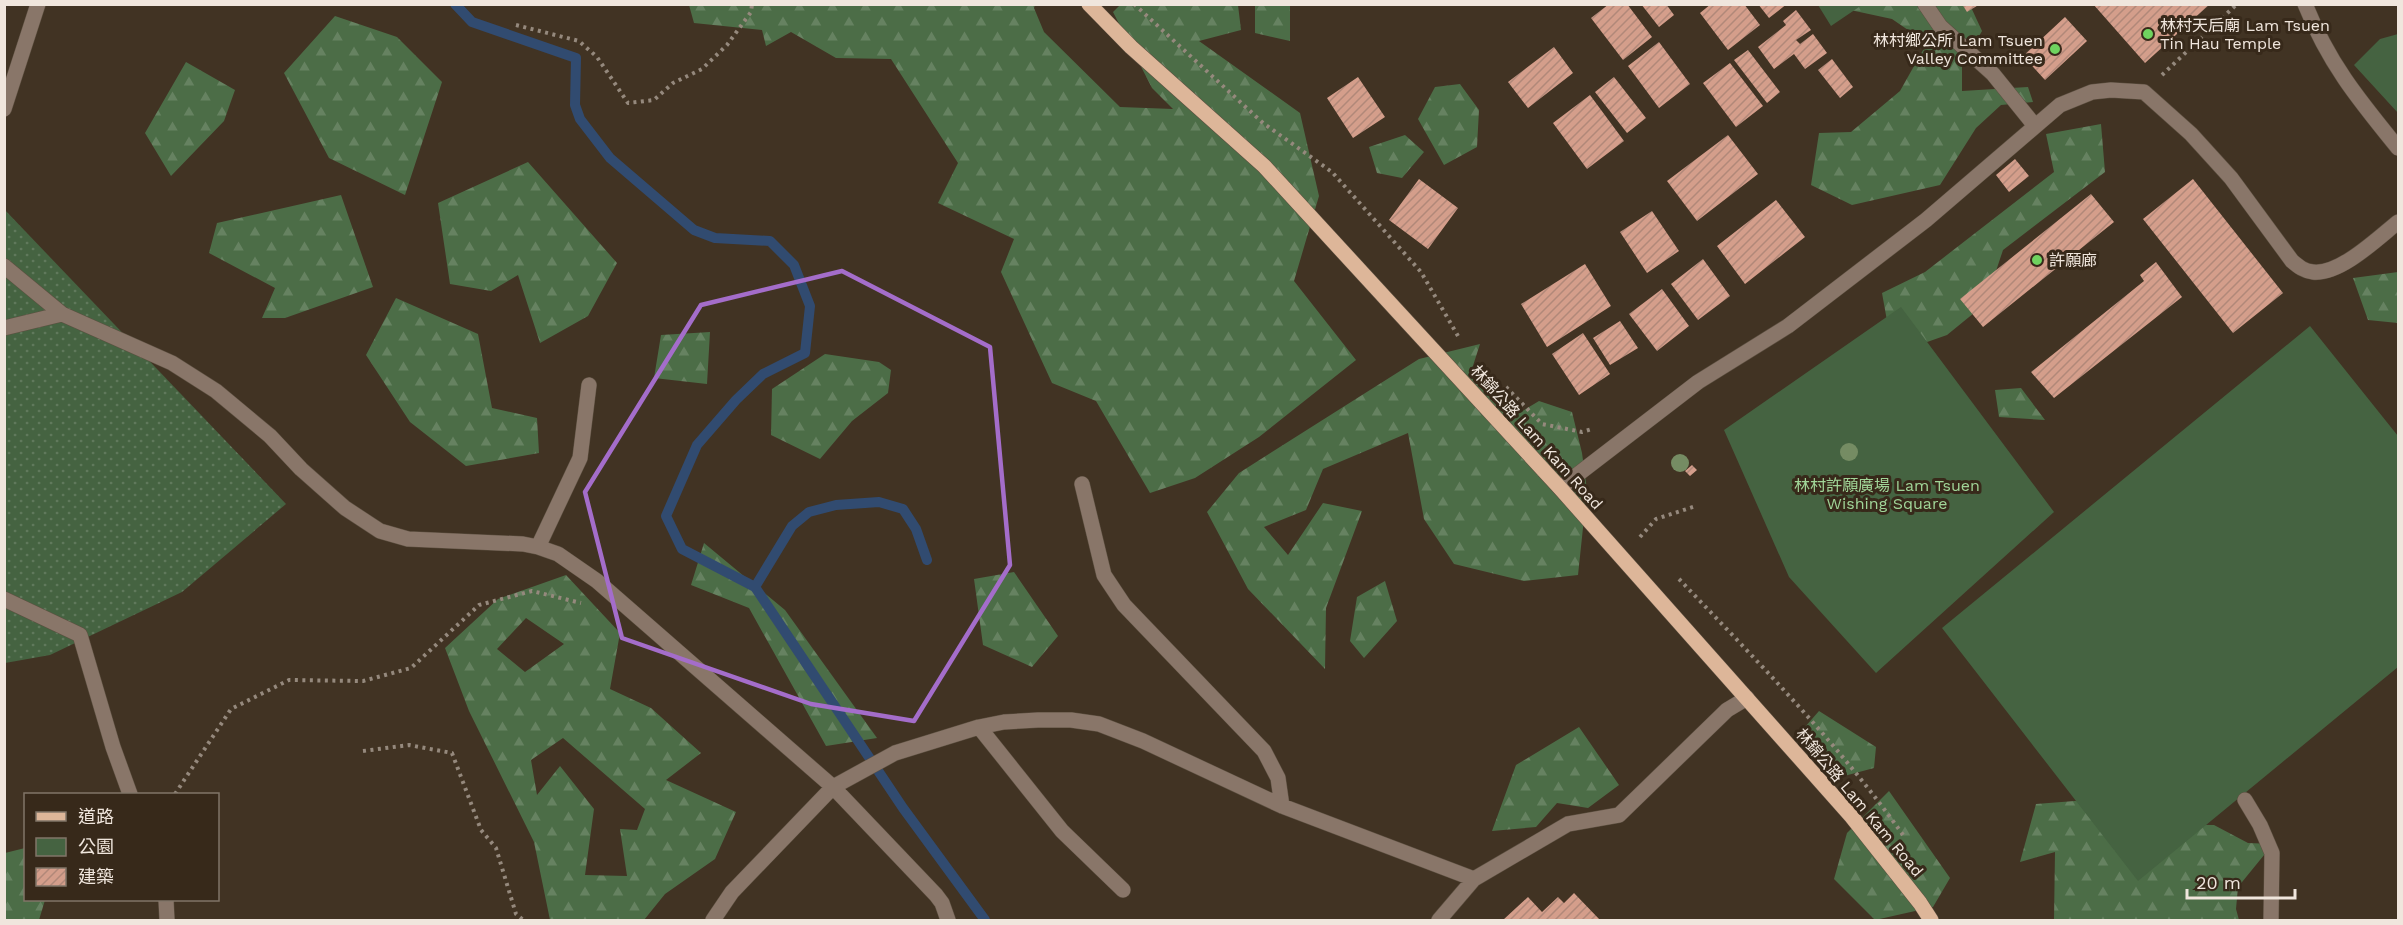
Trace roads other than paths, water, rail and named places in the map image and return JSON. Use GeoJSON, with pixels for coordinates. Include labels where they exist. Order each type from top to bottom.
{"type":"FeatureCollection","features":[{"type":"Feature","properties":{"kind":"main road","name":"林錦公路 Lam Kam Road"},"geometry":{"type":"LineString","coordinates":[[1089,4],[1131,47],[1264,166],[1560,488],[1852,817],[1920,903],[1931,921]]}},
{"type":"Feature","properties":{"kind":"street"},"geometry":{"type":"LineString","coordinates":[[4,109],[38,4]]}},
{"type":"Feature","properties":{"kind":"street"},"geometry":{"type":"LineString","coordinates":[[1925,4],[1940,26],[1993,74],[2035,126]]}},
{"type":"Feature","properties":{"kind":"street"},"geometry":{"type":"LineString","coordinates":[[2305,4],[2317,34],[2347,85],[2398,148]]}},
{"type":"Feature","properties":{"kind":"street"},"geometry":{"type":"LineString","coordinates":[[1560,488],[1698,381],[1788,326],[1926,220],[2060,105],[2092,92],[2111,90],[2144,92],[2191,134],[2231,178],[2292,261],[2302,270],[2321,272],[2344,264],[2398,222]]}},
{"type":"Feature","properties":{"kind":"street"},"geometry":{"type":"LineString","coordinates":[[4,266],[62,314],[172,363],[216,391],[270,436],[301,469],[345,508],[380,531],[408,539],[523,544],[558,554],[575,564],[833,787],[936,895],[942,903],[948,921]]}},
{"type":"Feature","properties":{"kind":"street"},"geometry":{"type":"LineString","coordinates":[[4,328],[62,314]]}},
{"type":"Feature","properties":{"kind":"street"},"geometry":{"type":"LineString","coordinates":[[538,547],[580,458],[589,385]]}},
{"type":"Feature","properties":{"kind":"street"},"geometry":{"type":"LineString","coordinates":[[1082,484],[1104,575],[1124,605],[1264,751],[1278,778],[1282,806]]}},
{"type":"Feature","properties":{"kind":"street"},"geometry":{"type":"LineString","coordinates":[[4,599],[80,635],[113,747],[129,793]]}},
{"type":"Feature","properties":{"kind":"street"},"geometry":{"type":"LineString","coordinates":[[1439,921],[1474,879],[1568,824],[1619,814],[1727,710],[1747,698]]}},
{"type":"Feature","properties":{"kind":"street"},"geometry":{"type":"LineString","coordinates":[[713,921],[732,892],[833,787],[895,753],[979,727],[1004,722],[1038,720],[1071,720],[1100,724],[1143,741],[1232,785],[1282,806],[1474,879]]}},
{"type":"Feature","properties":{"kind":"street"},"geometry":{"type":"LineString","coordinates":[[979,727],[1062,831],[1123,890]]}},
{"type":"Feature","properties":{"kind":"street"},"geometry":{"type":"LineString","coordinates":[[2245,800],[2260,825],[2272,853],[2271,921]]}},
{"type":"Feature","properties":{"kind":"street"},"geometry":{"type":"LineString","coordinates":[[166,901],[167,921]]}},
{"type":"Feature","properties":{"kind":"waterway"},"geometry":{"type":"LineString","coordinates":[[455,4],[472,22],[576,58],[575,105],[580,119],[610,158],[694,230],[715,238],[770,241],[794,265],[810,306],[805,353],[763,374],[736,400],[697,445],[666,516],[682,549],[755,587],[903,808],[985,920]]}},
{"type":"Feature","properties":{"kind":"waterway"},"geometry":{"type":"LineString","coordinates":[[755,587],[792,526],[809,512],[836,505],[879,502],[903,509],[916,529],[927,560]]}},
{"type":"Feature","properties":{"kind":"place","name":"林村天后廟 Lam Tsuen Tin Hau Temple"},"geometry":{"type":"Point","coordinates":[2148,34]}},
{"type":"Feature","properties":{"kind":"place","name":"林村鄉公所 Lam Tsuen Valley Committee"},"geometry":{"type":"Point","coordinates":[2055,49]}},
{"type":"Feature","properties":{"kind":"place","name":"許願廊"},"geometry":{"type":"Point","coordinates":[2037,260]}},
{"type":"Feature","properties":{"kind":"park label","name":"林村許願廣場 Lam Tsuen Wishing Square"},"geometry":{"type":"Point","coordinates":[1887,494]}}]}
